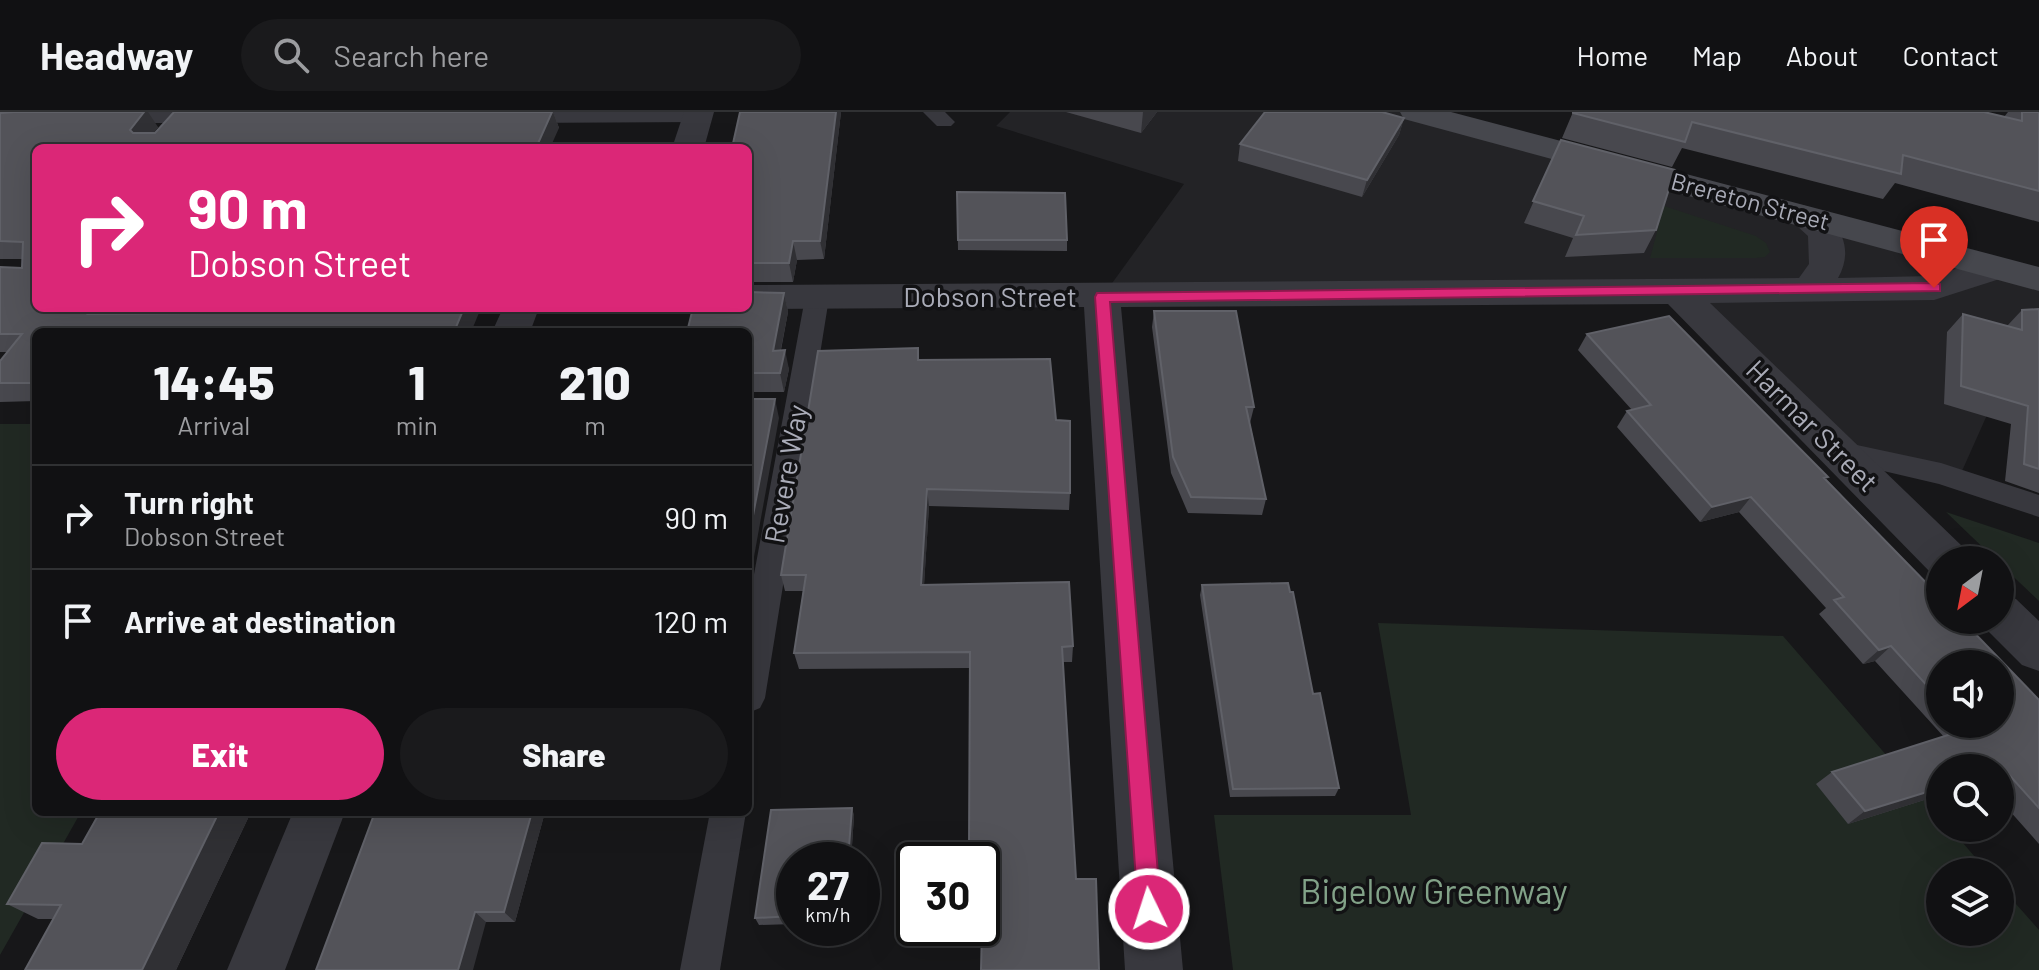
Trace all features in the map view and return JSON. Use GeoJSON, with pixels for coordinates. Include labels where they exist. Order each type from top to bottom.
{"type":"FeatureCollection","features":[{"type":"Feature","properties":{"kind":"street","name":"Brereton Street"},"geometry":{"type":"LineString","coordinates":[[1415,112],[2039,279]]}},
{"type":"Feature","properties":{"kind":"street"},"geometry":{"type":"LineString","coordinates":[[689,144],[698,114]]}},
{"type":"Feature","properties":{"kind":"street"},"geometry":{"type":"LineString","coordinates":[[1802,215],[1825,232],[1829,253],[1825,274],[1809,290]]}},
{"type":"Feature","properties":{"kind":"street","name":"Dobson Street"},"geometry":{"type":"LineString","coordinates":[[752,297],[1102,297],[1934,288],[1996,268]]}},
{"type":"Feature","properties":{"kind":"street","name":"Harmar Street"},"geometry":{"type":"LineString","coordinates":[[1677,292],[1933,546]]}},
{"type":"Feature","properties":{"kind":"street"},"geometry":{"type":"LineString","coordinates":[[1102,297],[1154,970]]}},
{"type":"Feature","properties":{"kind":"street"},"geometry":{"type":"LineString","coordinates":[[2014,627],[2039,651]]}},
{"type":"Feature","properties":{"kind":"street"},"geometry":{"type":"LineString","coordinates":[[256,970],[317,816]]}},
{"type":"Feature","properties":{"kind":"lane"},"geometry":{"type":"LineString","coordinates":[[494,117],[698,114]]}},
{"type":"Feature","properties":{"kind":"lane"},"geometry":{"type":"LineString","coordinates":[[94,117],[228,117]]}},
{"type":"Feature","properties":{"kind":"lane"},"geometry":{"type":"LineString","coordinates":[[164,138],[181,117]]}},
{"type":"Feature","properties":{"kind":"lane","name":"Revere Way"},"geometry":{"type":"LineString","coordinates":[[752,668],[787,405],[817,298]]}},
{"type":"Feature","properties":{"kind":"lane"},"geometry":{"type":"LineString","coordinates":[[1838,451],[1941,474],[2039,506]]}},
{"type":"Feature","properties":{"kind":"lane"},"geometry":{"type":"LineString","coordinates":[[700,970],[727,816]]}},
{"type":"Feature","properties":{"kind":"shaded area"},"geometry":{"type":"Polygon","coordinates":[[[1010,112],[1415,112],[2039,279],[2039,421],[1991,406],[1958,480],[1838,451],[1677,292],[1102,297],[1184,184],[996,126],[1010,112]]]}},
{"type":"Feature","properties":{"kind":"green space"},"geometry":{"type":"Polygon","coordinates":[[[1664,206],[1756,236],[1766,243],[1770,252],[1765,257],[1756,258],[1650,258],[1664,206]]]}},
{"type":"Feature","properties":{"kind":"green space"},"geometry":{"type":"Polygon","coordinates":[[[0,424],[32,424],[32,816],[79,816],[0,955],[0,424]]]}},
{"type":"Feature","properties":{"kind":"green space"},"geometry":{"type":"Polygon","coordinates":[[[1946,512],[2039,543],[2039,601],[2014,577],[2014,546],[1981,546],[1946,512]]]}},
{"type":"Feature","properties":{"kind":"green space","name":"Bigelow Greenway"},"geometry":{"type":"Polygon","coordinates":[[[1378,623],[1783,636],[1926,801],[1926,842],[1962,842],[1976,858],[1926,858],[1926,946],[2014,946],[2014,902],[2039,930],[2039,970],[1233,970],[1214,815],[1411,815],[1378,623]]]}},
{"type":"Feature","properties":{"kind":"building"},"geometry":{"type":"Polygon","coordinates":[[[144,112],[130,130],[133,133],[155,133],[174,112],[552,112],[538,144],[32,144],[32,312],[462,312],[456,328],[32,328],[32,383],[0,383],[0,361],[22,334],[0,334],[0,267],[22,268],[23,242],[0,241],[0,113],[144,112]]]}},
{"type":"Feature","properties":{"kind":"building"},"geometry":{"type":"Polygon","coordinates":[[[740,112],[836,112],[820,241],[793,241],[789,263],[752,263],[752,144],[733,144],[740,112]]]}},
{"type":"Feature","properties":{"kind":"building"},"geometry":{"type":"Polygon","coordinates":[[[1265,112],[1382,112],[1404,118],[1367,180],[1240,144],[1265,112]]]}},
{"type":"Feature","properties":{"kind":"building"},"geometry":{"type":"Polygon","coordinates":[[[1573,112],[1984,112],[2022,121],[2022,112],[2039,112],[2039,191],[1903,155],[1901,174],[1692,122],[1685,142],[1573,112]]]}},
{"type":"Feature","properties":{"kind":"building"},"geometry":{"type":"Polygon","coordinates":[[[1561,140],[1675,170],[1656,230],[1576,235],[1584,216],[1533,201],[1561,140]]]}},
{"type":"Feature","properties":{"kind":"building"},"geometry":{"type":"Polygon","coordinates":[[[957,192],[1065,193],[1067,240],[958,240],[957,192]]]}},
{"type":"Feature","properties":{"kind":"building"},"geometry":{"type":"Polygon","coordinates":[[[752,292],[784,293],[773,351],[785,350],[780,373],[752,373],[752,328],[688,328],[692,312],[752,312],[752,292]]]}},
{"type":"Feature","properties":{"kind":"building"},"geometry":{"type":"Polygon","coordinates":[[[2039,309],[2039,469],[2024,464],[2028,406],[1961,386],[1963,314],[2022,330],[2022,310],[2039,309]]]}},
{"type":"Feature","properties":{"kind":"building"},"geometry":{"type":"Polygon","coordinates":[[[1154,311],[1236,311],[1254,407],[1246,407],[1266,499],[1191,497],[1173,457],[1154,311]]]}},
{"type":"Feature","properties":{"kind":"building"},"geometry":{"type":"Polygon","coordinates":[[[1669,316],[1828,477],[1824,478],[1926,583],[1926,634],[1975,634],[1991,650],[1926,650],[1926,685],[1891,646],[1879,650],[1834,600],[1844,597],[1751,497],[1712,507],[1627,411],[1651,405],[1587,334],[1669,316]]]}},
{"type":"Feature","properties":{"kind":"building"},"geometry":{"type":"Polygon","coordinates":[[[918,348],[918,360],[1050,359],[1056,420],[1070,421],[1070,493],[927,489],[921,585],[1069,582],[1073,646],[1062,647],[1076,879],[1096,879],[1099,970],[981,970],[982,946],[1000,946],[1000,842],[969,842],[970,652],[794,653],[806,575],[781,575],[818,351],[918,348]]]}},
{"type":"Feature","properties":{"kind":"building"},"geometry":{"type":"Polygon","coordinates":[[[752,399],[775,399],[752,521],[752,399]]]}},
{"type":"Feature","properties":{"kind":"building"},"geometry":{"type":"Polygon","coordinates":[[[1288,583],[1290,592],[1293,592],[1313,694],[1320,693],[1339,788],[1233,789],[1202,585],[1288,583]]]}},
{"type":"Feature","properties":{"kind":"building"},"geometry":{"type":"Polygon","coordinates":[[[2014,674],[2039,700],[2039,808],[2014,780],[2014,754],[1926,754],[1926,792],[1865,811],[1832,772],[1939,738],[2014,738],[2014,674]]]}},
{"type":"Feature","properties":{"kind":"building"},"geometry":{"type":"Polygon","coordinates":[[[852,808],[849,842],[776,842],[776,917],[755,918],[771,810],[852,808]]]}},
{"type":"Feature","properties":{"kind":"building"},"geometry":{"type":"Polygon","coordinates":[[[98,816],[217,816],[142,970],[25,970],[61,905],[7,904],[42,843],[82,844],[98,816]]]}},
{"type":"Feature","properties":{"kind":"building"},"geometry":{"type":"Polygon","coordinates":[[[374,816],[531,816],[504,912],[475,912],[458,970],[316,970],[374,816]]]}},
{"type":"Feature","properties":{"kind":"route"},"geometry":{"type":"LineString","coordinates":[[1149,909],[1102,297],[1934,288]]}}]}
